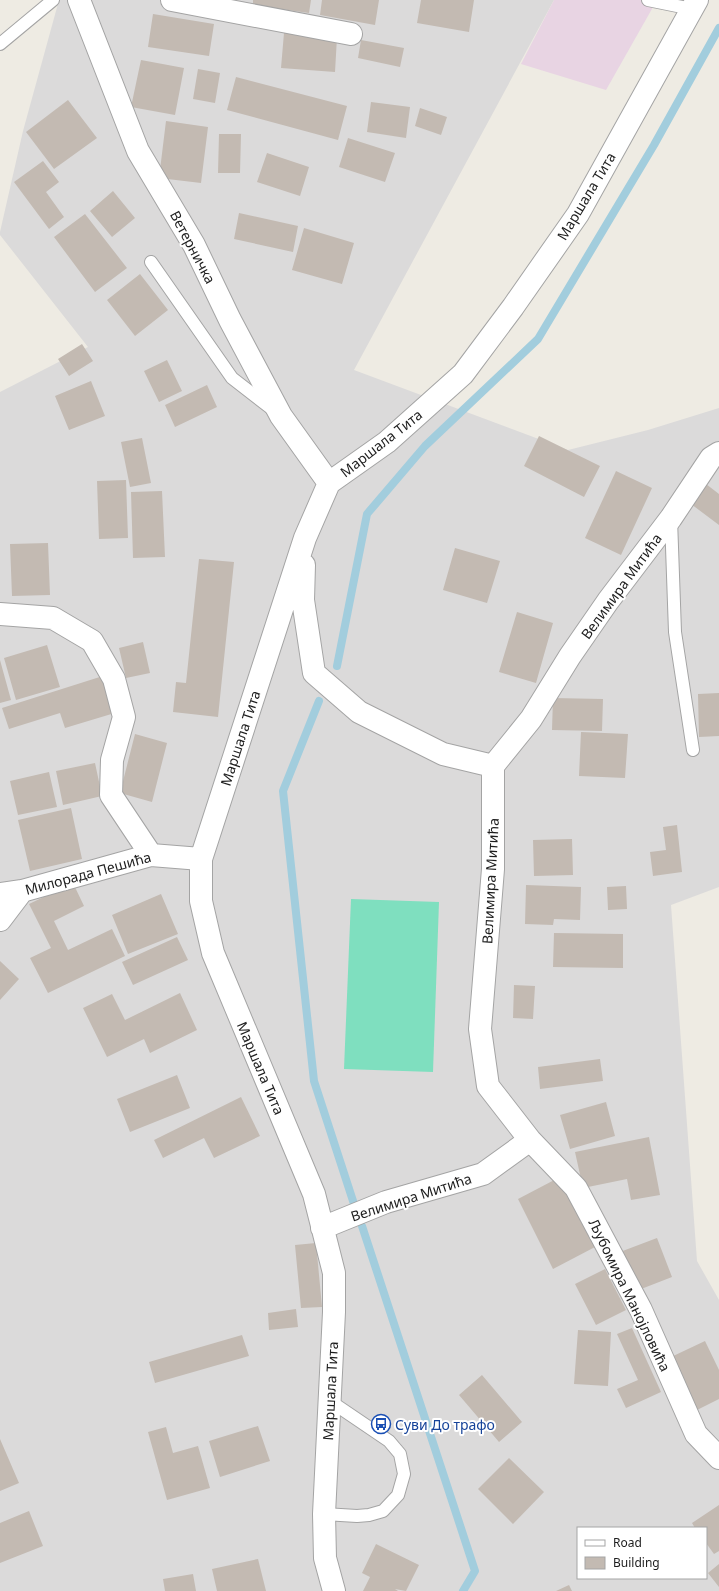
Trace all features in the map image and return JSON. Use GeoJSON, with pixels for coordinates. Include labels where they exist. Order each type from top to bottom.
{"type":"FeatureCollection","features":[{"type":"Feature","properties":{"kind":"street","name":"Ветерничка"},"geometry":{"type":"LineString","coordinates":[[79,0],[138,151],[194,246],[230,320],[281,416],[329,483]]}},
{"type":"Feature","properties":{"kind":"street"},"geometry":{"type":"LineString","coordinates":[[172,0],[351,34]]}},
{"type":"Feature","properties":{"kind":"street","name":"Маршала Тита"},"geometry":{"type":"LineString","coordinates":[[334,1591],[325,1558],[324,1514],[330,1401],[334,1273],[314,1194],[213,953],[200,901],[200,859],[305,538],[329,483],[387,442],[463,374],[513,307],[578,214],[695,4]]}},
{"type":"Feature","properties":{"kind":"street","name":"Велимира Митића"},"geometry":{"type":"LineString","coordinates":[[322,1228],[386,1202],[483,1174],[530,1140],[488,1086],[480,1029],[493,869],[493,766],[531,720],[570,656],[608,601],[671,518],[711,458],[719,453]]}},
{"type":"Feature","properties":{"kind":"street"},"geometry":{"type":"LineString","coordinates":[[305,538],[303,600],[314,673],[359,712],[443,754],[493,766]]}},
{"type":"Feature","properties":{"kind":"street"},"geometry":{"type":"LineString","coordinates":[[0,614],[53,618],[92,641],[114,679],[124,717],[112,760],[111,795],[151,855]]}},
{"type":"Feature","properties":{"kind":"street","name":"Милорада Пешића"},"geometry":{"type":"LineString","coordinates":[[0,894],[22,891],[151,855],[200,859]]}},
{"type":"Feature","properties":{"kind":"street"},"geometry":{"type":"LineString","coordinates":[[0,920],[22,891]]}},
{"type":"Feature","properties":{"kind":"street","name":"Љубомира Манојловића"},"geometry":{"type":"LineString","coordinates":[[530,1140],[576,1188],[641,1310],[696,1434],[719,1458]]}},
{"type":"Feature","properties":{"kind":"lane"},"geometry":{"type":"LineString","coordinates":[[0,44],[53,0]]}},
{"type":"Feature","properties":{"kind":"lane"},"geometry":{"type":"LineString","coordinates":[[648,0],[695,4]]}},
{"type":"Feature","properties":{"kind":"lane"},"geometry":{"type":"LineString","coordinates":[[151,262],[232,378],[281,416]]}},
{"type":"Feature","properties":{"kind":"lane"},"geometry":{"type":"LineString","coordinates":[[671,518],[675,632],[693,750]]}},
{"type":"Feature","properties":{"kind":"lane"},"geometry":{"type":"LineString","coordinates":[[324,1514],[357,1516],[369,1515],[383,1511],[398,1495],[404,1474],[400,1454],[389,1441],[330,1401]]}},
{"type":"Feature","properties":{"kind":"shaded area"},"geometry":{"type":"Polygon","coordinates":[[[59,0],[554,0],[354,370],[568,450],[648,430],[719,408],[719,887],[671,905],[697,1261],[719,1300],[719,1591],[0,1591],[0,392],[88,347],[0,235],[23,131],[59,0]]]}},
{"type":"Feature","properties":{"kind":"shaded area"},"geometry":{"type":"Polygon","coordinates":[[[554,0],[657,0],[606,90],[521,64],[554,0]]]}},
{"type":"Feature","properties":{"kind":"green space"},"geometry":{"type":"Polygon","coordinates":[[[351,899],[439,902],[433,1072],[344,1069],[351,899]]]}},
{"type":"Feature","properties":{"kind":"building"},"geometry":{"type":"Polygon","coordinates":[[[253,0],[311,0],[309,13],[253,5],[253,0]]]}},
{"type":"Feature","properties":{"kind":"building"},"geometry":{"type":"Polygon","coordinates":[[[322,0],[379,0],[375,25],[320,15],[322,0]]]}},
{"type":"Feature","properties":{"kind":"building"},"geometry":{"type":"Polygon","coordinates":[[[421,0],[474,0],[469,32],[417,23],[421,0]]]}},
{"type":"Feature","properties":{"kind":"building"},"geometry":{"type":"Polygon","coordinates":[[[153,14],[214,24],[209,56],[148,47],[153,14]]]}},
{"type":"Feature","properties":{"kind":"building"},"geometry":{"type":"Polygon","coordinates":[[[284,33],[337,37],[335,72],[281,68],[284,33]]]}},
{"type":"Feature","properties":{"kind":"building"},"geometry":{"type":"Polygon","coordinates":[[[361,40],[404,48],[400,67],[358,58],[361,40]]]}},
{"type":"Feature","properties":{"kind":"building"},"geometry":{"type":"Polygon","coordinates":[[[141,60],[184,68],[175,115],[131,107],[141,60]]]}},
{"type":"Feature","properties":{"kind":"building"},"geometry":{"type":"Polygon","coordinates":[[[198,69],[220,73],[215,103],[193,99],[198,69]]]}},
{"type":"Feature","properties":{"kind":"building"},"geometry":{"type":"Polygon","coordinates":[[[236,77],[347,106],[338,140],[227,110],[236,77]]]}},
{"type":"Feature","properties":{"kind":"building"},"geometry":{"type":"Polygon","coordinates":[[[68,100],[97,138],[54,169],[26,132],[68,100]]]}},
{"type":"Feature","properties":{"kind":"building"},"geometry":{"type":"Polygon","coordinates":[[[371,102],[410,107],[406,138],[367,132],[371,102]]]}},
{"type":"Feature","properties":{"kind":"building"},"geometry":{"type":"Polygon","coordinates":[[[420,108],[447,117],[441,135],[415,126],[420,108]]]}},
{"type":"Feature","properties":{"kind":"building"},"geometry":{"type":"Polygon","coordinates":[[[166,121],[208,127],[201,183],[159,178],[166,121]]]}},
{"type":"Feature","properties":{"kind":"building"},"geometry":{"type":"Polygon","coordinates":[[[219,134],[241,134],[240,173],[218,173],[219,134]]]}},
{"type":"Feature","properties":{"kind":"building"},"geometry":{"type":"Polygon","coordinates":[[[348,138],[395,153],[385,182],[339,167],[348,138]]]}},
{"type":"Feature","properties":{"kind":"building"},"geometry":{"type":"Polygon","coordinates":[[[267,153],[309,167],[300,196],[257,182],[267,153]]]}},
{"type":"Feature","properties":{"kind":"building"},"geometry":{"type":"Polygon","coordinates":[[[43,161],[59,182],[46,192],[64,217],[49,229],[14,182],[43,161]]]}},
{"type":"Feature","properties":{"kind":"building"},"geometry":{"type":"Polygon","coordinates":[[[113,191],[135,218],[112,237],[90,211],[113,191]]]}},
{"type":"Feature","properties":{"kind":"building"},"geometry":{"type":"Polygon","coordinates":[[[239,213],[298,226],[293,252],[234,239],[239,213]]]}},
{"type":"Feature","properties":{"kind":"building"},"geometry":{"type":"Polygon","coordinates":[[[85,214],[127,268],[95,292],[54,237],[85,214]]]}},
{"type":"Feature","properties":{"kind":"building"},"geometry":{"type":"Polygon","coordinates":[[[304,228],[354,243],[342,284],[292,270],[304,228]]]}},
{"type":"Feature","properties":{"kind":"building"},"geometry":{"type":"Polygon","coordinates":[[[140,274],[168,310],[135,336],[107,300],[140,274]]]}},
{"type":"Feature","properties":{"kind":"building"},"geometry":{"type":"Polygon","coordinates":[[[82,344],[93,361],[69,376],[58,359],[82,344]]]}},
{"type":"Feature","properties":{"kind":"building"},"geometry":{"type":"Polygon","coordinates":[[[167,360],[182,391],[159,402],[144,371],[167,360]]]}},
{"type":"Feature","properties":{"kind":"building"},"geometry":{"type":"Polygon","coordinates":[[[91,381],[105,416],[69,430],[55,396],[91,381]]]}},
{"type":"Feature","properties":{"kind":"building"},"geometry":{"type":"Polygon","coordinates":[[[207,385],[217,407],[175,427],[165,405],[207,385]]]}},
{"type":"Feature","properties":{"kind":"building"},"geometry":{"type":"Polygon","coordinates":[[[539,436],[600,466],[584,497],[524,466],[539,436]]]}},
{"type":"Feature","properties":{"kind":"building"},"geometry":{"type":"Polygon","coordinates":[[[142,438],[151,483],[130,487],[121,442],[142,438]]]}},
{"type":"Feature","properties":{"kind":"building"},"geometry":{"type":"Polygon","coordinates":[[[616,471],[652,488],[621,555],[585,538],[616,471]]]}},
{"type":"Feature","properties":{"kind":"building"},"geometry":{"type":"Polygon","coordinates":[[[126,480],[128,538],[99,539],[97,481],[126,480]]]}},
{"type":"Feature","properties":{"kind":"building"},"geometry":{"type":"Polygon","coordinates":[[[706,484],[719,494],[719,525],[691,504],[706,484]]]}},
{"type":"Feature","properties":{"kind":"building"},"geometry":{"type":"Polygon","coordinates":[[[162,491],[165,557],[133,558],[131,492],[162,491]]]}},
{"type":"Feature","properties":{"kind":"building"},"geometry":{"type":"Polygon","coordinates":[[[48,543],[50,595],[12,596],[10,544],[48,543]]]}},
{"type":"Feature","properties":{"kind":"building"},"geometry":{"type":"Polygon","coordinates":[[[455,548],[500,561],[487,603],[443,590],[455,548]]]}},
{"type":"Feature","properties":{"kind":"building"},"geometry":{"type":"Polygon","coordinates":[[[199,559],[234,562],[218,717],[173,712],[176,682],[186,683],[199,559]]]}},
{"type":"Feature","properties":{"kind":"building"},"geometry":{"type":"Polygon","coordinates":[[[517,612],[553,623],[536,683],[499,672],[517,612]]]}},
{"type":"Feature","properties":{"kind":"building"},"geometry":{"type":"Polygon","coordinates":[[[143,642],[150,673],[126,678],[119,648],[143,642]]]}},
{"type":"Feature","properties":{"kind":"building"},"geometry":{"type":"Polygon","coordinates":[[[47,645],[60,687],[16,700],[4,658],[47,645]]]}},
{"type":"Feature","properties":{"kind":"building"},"geometry":{"type":"Polygon","coordinates":[[[0,660],[11,700],[0,703],[0,660]]]}},
{"type":"Feature","properties":{"kind":"building"},"geometry":{"type":"Polygon","coordinates":[[[106,675],[118,712],[65,728],[60,713],[9,729],[2,708],[106,675]]]}},
{"type":"Feature","properties":{"kind":"building"},"geometry":{"type":"Polygon","coordinates":[[[719,693],[719,736],[699,737],[698,694],[719,693]]]}},
{"type":"Feature","properties":{"kind":"building"},"geometry":{"type":"Polygon","coordinates":[[[553,698],[603,699],[602,731],[552,730],[553,698]]]}},
{"type":"Feature","properties":{"kind":"building"},"geometry":{"type":"Polygon","coordinates":[[[581,732],[628,734],[625,778],[579,776],[581,732]]]}},
{"type":"Feature","properties":{"kind":"building"},"geometry":{"type":"Polygon","coordinates":[[[135,734],[167,743],[152,802],[120,793],[135,734]]]}},
{"type":"Feature","properties":{"kind":"building"},"geometry":{"type":"Polygon","coordinates":[[[95,763],[102,796],[63,805],[56,771],[95,763]]]}},
{"type":"Feature","properties":{"kind":"building"},"geometry":{"type":"Polygon","coordinates":[[[49,772],[57,807],[18,815],[10,781],[49,772]]]}},
{"type":"Feature","properties":{"kind":"building"},"geometry":{"type":"Polygon","coordinates":[[[71,808],[82,859],[30,871],[18,820],[71,808]]]}},
{"type":"Feature","properties":{"kind":"building"},"geometry":{"type":"Polygon","coordinates":[[[677,825],[682,872],[653,876],[650,852],[666,850],[663,827],[677,825]]]}},
{"type":"Feature","properties":{"kind":"building"},"geometry":{"type":"Polygon","coordinates":[[[572,839],[573,875],[534,876],[533,840],[572,839]]]}},
{"type":"Feature","properties":{"kind":"building"},"geometry":{"type":"Polygon","coordinates":[[[73,883],[84,906],[54,921],[68,950],[112,929],[125,956],[48,993],[30,958],[51,948],[29,904],[73,883]]]}},
{"type":"Feature","properties":{"kind":"building"},"geometry":{"type":"Polygon","coordinates":[[[526,885],[581,887],[580,920],[554,919],[553,925],[525,924],[526,885]]]}},
{"type":"Feature","properties":{"kind":"building"},"geometry":{"type":"Polygon","coordinates":[[[626,886],[627,909],[608,910],[607,887],[626,886]]]}},
{"type":"Feature","properties":{"kind":"building"},"geometry":{"type":"Polygon","coordinates":[[[161,894],[178,934],[128,954],[112,915],[161,894]]]}},
{"type":"Feature","properties":{"kind":"building"},"geometry":{"type":"Polygon","coordinates":[[[554,933],[623,934],[623,968],[553,967],[554,933]]]}},
{"type":"Feature","properties":{"kind":"building"},"geometry":{"type":"Polygon","coordinates":[[[177,937],[188,960],[133,985],[122,962],[177,937]]]}},
{"type":"Feature","properties":{"kind":"building"},"geometry":{"type":"Polygon","coordinates":[[[0,961],[19,979],[0,1000],[0,961]]]}},
{"type":"Feature","properties":{"kind":"building"},"geometry":{"type":"Polygon","coordinates":[[[514,985],[535,986],[533,1019],[513,1018],[514,985]]]}},
{"type":"Feature","properties":{"kind":"building"},"geometry":{"type":"Polygon","coordinates":[[[180,993],[197,1030],[150,1053],[144,1039],[107,1057],[83,1008],[112,994],[125,1020],[180,993]]]}},
{"type":"Feature","properties":{"kind":"building"},"geometry":{"type":"Polygon","coordinates":[[[600,1059],[603,1081],[540,1089],[538,1067],[600,1059]]]}},
{"type":"Feature","properties":{"kind":"building"},"geometry":{"type":"Polygon","coordinates":[[[177,1075],[190,1108],[130,1132],[117,1099],[177,1075]]]}},
{"type":"Feature","properties":{"kind":"building"},"geometry":{"type":"Polygon","coordinates":[[[241,1097],[260,1136],[214,1158],[204,1138],[163,1158],[154,1140],[241,1097]]]}},
{"type":"Feature","properties":{"kind":"building"},"geometry":{"type":"Polygon","coordinates":[[[606,1102],[615,1136],[570,1149],[560,1115],[606,1102]]]}},
{"type":"Feature","properties":{"kind":"building"},"geometry":{"type":"Polygon","coordinates":[[[649,1137],[660,1195],[631,1200],[627,1179],[583,1188],[575,1152],[649,1137]]]}},
{"type":"Feature","properties":{"kind":"building"},"geometry":{"type":"Polygon","coordinates":[[[560,1177],[595,1247],[553,1269],[518,1199],[560,1177]]]}},
{"type":"Feature","properties":{"kind":"building"},"geometry":{"type":"Polygon","coordinates":[[[657,1238],[672,1277],[636,1291],[620,1252],[657,1238]]]}},
{"type":"Feature","properties":{"kind":"building"},"geometry":{"type":"Polygon","coordinates":[[[316,1243],[322,1307],[301,1308],[295,1245],[316,1243]]]}},
{"type":"Feature","properties":{"kind":"building"},"geometry":{"type":"Polygon","coordinates":[[[605,1269],[626,1310],[596,1325],[575,1284],[605,1269]]]}},
{"type":"Feature","properties":{"kind":"building"},"geometry":{"type":"Polygon","coordinates":[[[296,1309],[298,1327],[269,1330],[268,1313],[296,1309]]]}},
{"type":"Feature","properties":{"kind":"building"},"geometry":{"type":"Polygon","coordinates":[[[632,1328],[661,1392],[626,1408],[617,1389],[638,1380],[617,1334],[632,1328]]]}},
{"type":"Feature","properties":{"kind":"building"},"geometry":{"type":"Polygon","coordinates":[[[578,1330],[611,1332],[608,1386],[574,1384],[578,1330]]]}},
{"type":"Feature","properties":{"kind":"building"},"geometry":{"type":"Polygon","coordinates":[[[242,1335],[249,1356],[155,1383],[149,1362],[242,1335]]]}},
{"type":"Feature","properties":{"kind":"building"},"geometry":{"type":"Polygon","coordinates":[[[705,1341],[719,1370],[719,1399],[695,1411],[669,1358],[705,1341]]]}},
{"type":"Feature","properties":{"kind":"building"},"geometry":{"type":"Polygon","coordinates":[[[482,1375],[522,1422],[499,1442],[459,1395],[482,1375]]]}},
{"type":"Feature","properties":{"kind":"building"},"geometry":{"type":"Polygon","coordinates":[[[258,1426],[270,1461],[220,1477],[209,1441],[258,1426]]]}},
{"type":"Feature","properties":{"kind":"building"},"geometry":{"type":"Polygon","coordinates":[[[166,1427],[173,1453],[198,1446],[210,1488],[167,1500],[148,1432],[166,1427]]]}},
{"type":"Feature","properties":{"kind":"building"},"geometry":{"type":"Polygon","coordinates":[[[0,1439],[19,1483],[0,1491],[0,1439]]]}},
{"type":"Feature","properties":{"kind":"building"},"geometry":{"type":"Polygon","coordinates":[[[509,1458],[544,1492],[513,1524],[478,1489],[509,1458]]]}},
{"type":"Feature","properties":{"kind":"building"},"geometry":{"type":"Polygon","coordinates":[[[719,1505],[719,1551],[714,1554],[707,1544],[707,1527],[694,1527],[692,1523],[719,1505]]]}},
{"type":"Feature","properties":{"kind":"building"},"geometry":{"type":"Polygon","coordinates":[[[29,1511],[43,1546],[0,1563],[0,1523],[29,1511]]]}},
{"type":"Feature","properties":{"kind":"building"},"geometry":{"type":"Polygon","coordinates":[[[376,1544],[419,1565],[406,1591],[395,1589],[398,1591],[363,1591],[370,1577],[362,1573],[376,1544]]]}},
{"type":"Feature","properties":{"kind":"building"},"geometry":{"type":"Polygon","coordinates":[[[258,1559],[266,1591],[217,1591],[212,1569],[258,1559]]]}},
{"type":"Feature","properties":{"kind":"building"},"geometry":{"type":"Polygon","coordinates":[[[719,1564],[719,1587],[708,1573],[719,1564]]]}},
{"type":"Feature","properties":{"kind":"building"},"geometry":{"type":"Polygon","coordinates":[[[193,1574],[196,1591],[165,1591],[163,1579],[193,1574]]]}},
{"type":"Feature","properties":{"kind":"building"},"geometry":{"type":"Polygon","coordinates":[[[569,1585],[572,1591],[556,1591],[569,1585]]]}},
{"type":"Feature","properties":{"kind":"waterway"},"geometry":{"type":"LineString","coordinates":[[337,666],[367,514],[425,446],[538,339],[654,145],[719,28]]}},
{"type":"Feature","properties":{"kind":"waterway"},"geometry":{"type":"LineString","coordinates":[[319,701],[283,791],[314,1081],[354,1204]]}},
{"type":"Feature","properties":{"kind":"waterway"},"geometry":{"type":"LineString","coordinates":[[362,1226],[475,1571],[463,1591]]}},
{"type":"Feature","properties":{"kind":"place","name":"Суви До трафо"},"geometry":{"type":"Point","coordinates":[381,1424]}}]}
